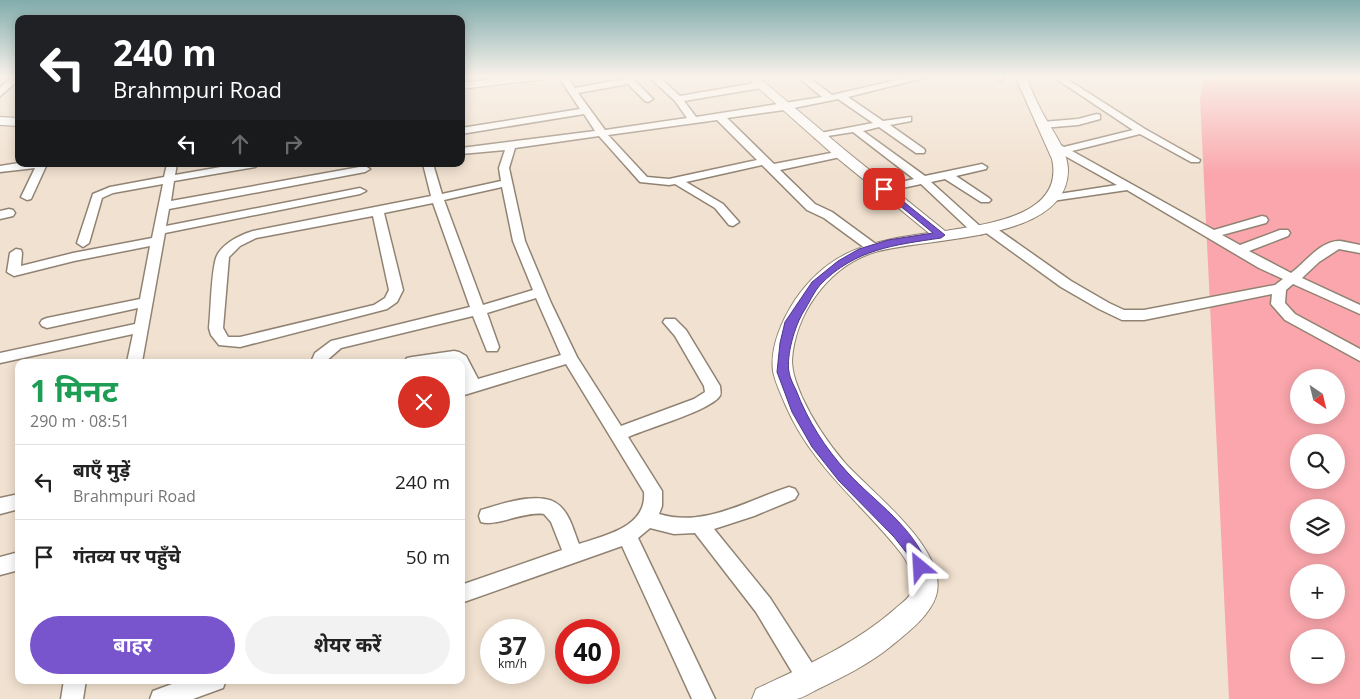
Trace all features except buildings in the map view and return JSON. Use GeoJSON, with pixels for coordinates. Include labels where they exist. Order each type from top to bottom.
{"type":"FeatureCollection","features":[{"type":"Feature","properties":{"kind":"street"},"geometry":{"type":"LineString","coordinates":[[685,109],[693,120]]}},
{"type":"Feature","properties":{"kind":"street"},"geometry":{"type":"LineString","coordinates":[[465,151],[511,146],[772,109]]}},
{"type":"Feature","properties":{"kind":"street"},"geometry":{"type":"LineString","coordinates":[[786,109],[941,235]]}},
{"type":"Feature","properties":{"kind":"street"},"geometry":{"type":"LineString","coordinates":[[855,109],[882,124],[920,151]]}},
{"type":"Feature","properties":{"kind":"street"},"geometry":{"type":"LineString","coordinates":[[1035,109],[1042,125],[1059,147],[1292,279],[1360,310]]}},
{"type":"Feature","properties":{"kind":"street"},"geometry":{"type":"LineString","coordinates":[[1106,109],[1141,131],[1195,160]]}},
{"type":"Feature","properties":{"kind":"street"},"geometry":{"type":"LineString","coordinates":[[465,130],[586,111],[601,132],[644,180],[655,182],[841,154]]}},
{"type":"Feature","properties":{"kind":"street"},"geometry":{"type":"LineString","coordinates":[[719,116],[811,207],[828,215],[873,248]]}},
{"type":"Feature","properties":{"kind":"street"},"geometry":{"type":"LineString","coordinates":[[1042,125],[1078,122],[1097,117]]}},
{"type":"Feature","properties":{"kind":"street"},"geometry":{"type":"LineString","coordinates":[[819,136],[908,119]]}},
{"type":"Feature","properties":{"kind":"street"},"geometry":{"type":"LineString","coordinates":[[0,121],[15,122]]}},
{"type":"Feature","properties":{"kind":"street"},"geometry":{"type":"LineString","coordinates":[[855,129],[984,230],[1066,284],[1122,315],[1144,315],[1279,288],[1304,270],[1314,259],[1335,246],[1360,249]]}},
{"type":"Feature","properties":{"kind":"street"},"geometry":{"type":"LineString","coordinates":[[1059,147],[1141,131]]}},
{"type":"Feature","properties":{"kind":"street"},"geometry":{"type":"LineString","coordinates":[[465,593],[626,536],[648,519],[655,504],[653,491],[570,358],[544,303],[519,241],[504,168],[511,146]]}},
{"type":"Feature","properties":{"kind":"street"},"geometry":{"type":"LineString","coordinates":[[766,699],[852,659],[895,628],[923,599],[925,581],[916,553],[899,532],[844,477],[816,444],[798,412],[783,372],[786,343],[791,322],[816,284],[841,263],[863,251],[888,243],[984,230],[1021,219],[1043,208],[1057,191],[1062,174],[1059,147]]}},
{"type":"Feature","properties":{"kind":"street"},"geometry":{"type":"LineString","coordinates":[[0,169],[16,167]]}},
{"type":"Feature","properties":{"kind":"street"},"geometry":{"type":"LineString","coordinates":[[27,197],[40,167]]}},
{"type":"Feature","properties":{"kind":"street"},"geometry":{"type":"LineString","coordinates":[[135,359],[171,167]]}},
{"type":"Feature","properties":{"kind":"street"},"geometry":{"type":"LineString","coordinates":[[83,243],[97,196],[110,190],[239,167]]}},
{"type":"Feature","properties":{"kind":"street"},"geometry":{"type":"LineString","coordinates":[[429,167],[437,198],[492,347]]}},
{"type":"Feature","properties":{"kind":"street"},"geometry":{"type":"LineString","coordinates":[[884,189],[982,167]]}},
{"type":"Feature","properties":{"kind":"street"},"geometry":{"type":"LineString","coordinates":[[164,206],[365,169]]}},
{"type":"Feature","properties":{"kind":"street"},"geometry":{"type":"LineString","coordinates":[[947,175],[985,200]]}},
{"type":"Feature","properties":{"kind":"street"},"geometry":{"type":"LineString","coordinates":[[676,180],[719,206],[733,222]]}},
{"type":"Feature","properties":{"kind":"street"},"geometry":{"type":"LineString","coordinates":[[378,212],[396,290],[394,298],[387,304],[379,308],[240,342],[224,342],[218,335],[216,328],[223,257],[228,249],[238,241],[253,235],[378,212],[507,183]]}},
{"type":"Feature","properties":{"kind":"street"},"geometry":{"type":"LineString","coordinates":[[1052,198],[1127,186]]}},
{"type":"Feature","properties":{"kind":"street"},"geometry":{"type":"LineString","coordinates":[[16,253],[14,272],[158,236],[360,191]]}},
{"type":"Feature","properties":{"kind":"street"},"geometry":{"type":"LineString","coordinates":[[1212,234],[1262,220]]}},
{"type":"Feature","properties":{"kind":"street"},"geometry":{"type":"LineString","coordinates":[[1239,250],[1284,233]]}},
{"type":"Feature","properties":{"kind":"street"},"geometry":{"type":"LineString","coordinates":[[1279,288],[1278,304],[1290,317],[1360,356]]}},
{"type":"Feature","properties":{"kind":"street"},"geometry":{"type":"LineString","coordinates":[[319,359],[336,344],[496,307],[541,292]]}},
{"type":"Feature","properties":{"kind":"street"},"geometry":{"type":"LineString","coordinates":[[47,323],[146,302]]}},
{"type":"Feature","properties":{"kind":"street"},"geometry":{"type":"LineString","coordinates":[[618,435],[639,425],[700,403],[713,394],[712,386],[681,334],[670,322]]}},
{"type":"Feature","properties":{"kind":"street"},"geometry":{"type":"LineString","coordinates":[[2,358],[141,327]]}},
{"type":"Feature","properties":{"kind":"street"},"geometry":{"type":"LineString","coordinates":[[433,359],[454,356],[458,359]]}},
{"type":"Feature","properties":{"kind":"street"},"geometry":{"type":"LineString","coordinates":[[467,388],[570,358]]}},
{"type":"Feature","properties":{"kind":"street"},"geometry":{"type":"LineString","coordinates":[[648,519],[673,526],[720,521],[790,494]]}},
{"type":"Feature","properties":{"kind":"street"},"geometry":{"type":"LineString","coordinates":[[0,506],[15,502]]}},
{"type":"Feature","properties":{"kind":"street"},"geometry":{"type":"LineString","coordinates":[[488,516],[531,505],[546,506],[554,511],[574,555]]}},
{"type":"Feature","properties":{"kind":"street"},"geometry":{"type":"LineString","coordinates":[[704,531],[763,605],[809,679]]}},
{"type":"Feature","properties":{"kind":"street"},"geometry":{"type":"LineString","coordinates":[[626,536],[704,699]]}},
{"type":"Feature","properties":{"kind":"street"},"geometry":{"type":"LineString","coordinates":[[0,566],[15,562]]}},
{"type":"Feature","properties":{"kind":"street"},"geometry":{"type":"LineString","coordinates":[[72,699],[75,684]]}},
{"type":"Feature","properties":{"kind":"street"},"geometry":{"type":"LineString","coordinates":[[161,699],[204,684]]}},
{"type":"Feature","properties":{"kind":"shaded area"},"geometry":{"type":"Polygon","coordinates":[[[1201,109],[1360,109],[1360,699],[1229,699],[1201,109]]]}},
{"type":"Feature","properties":{"kind":"route"},"geometry":{"type":"LineString","coordinates":[[884,189],[941,235],[888,243],[863,251],[841,263],[816,284],[791,322],[786,343],[783,372],[798,412],[816,444],[844,477],[899,532],[916,553],[920,567]]}}]}
